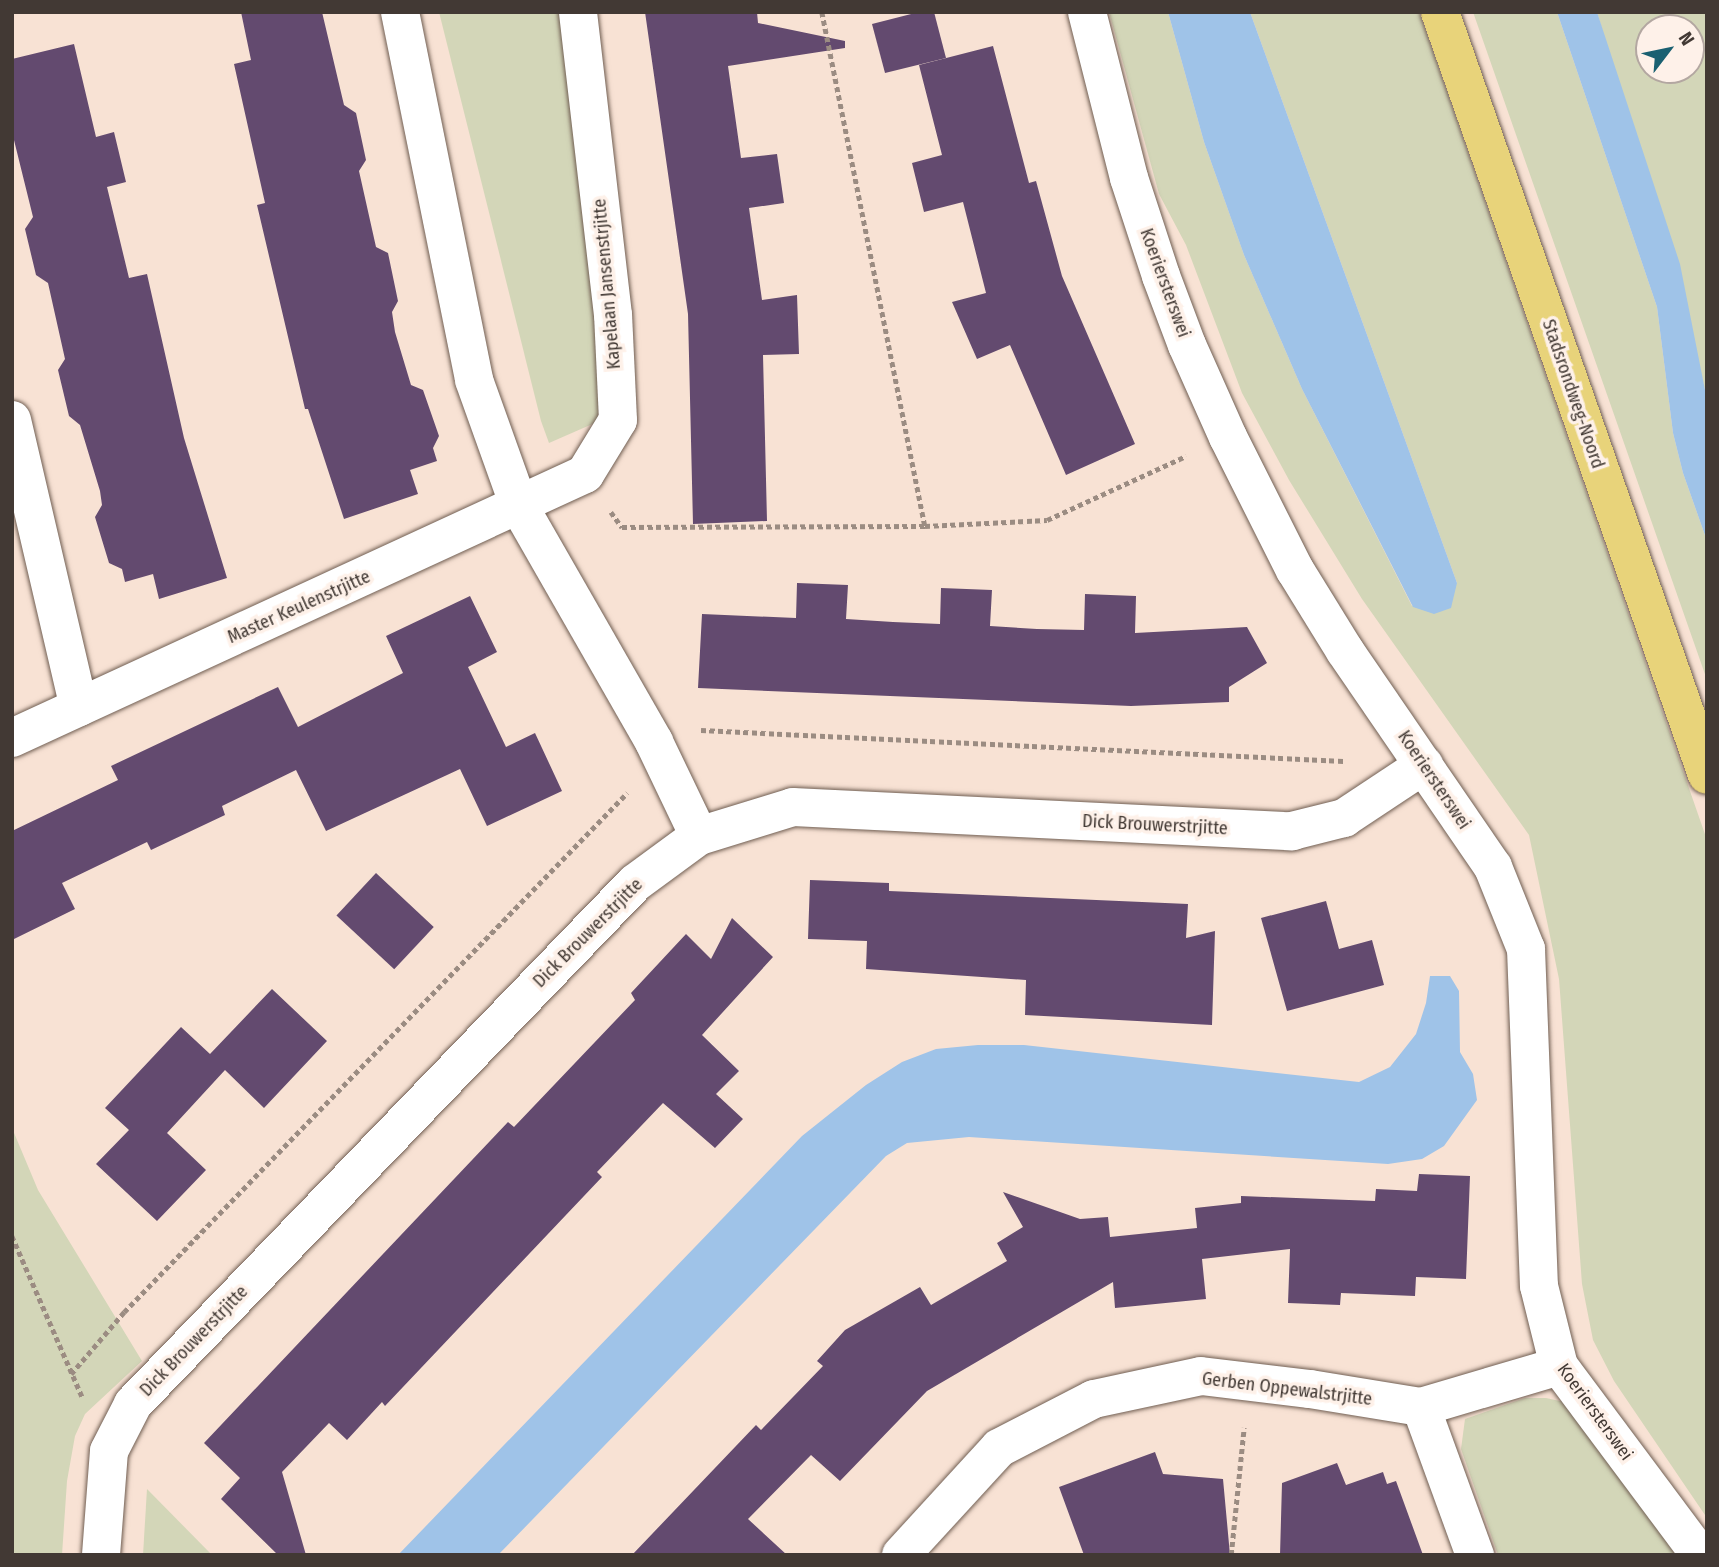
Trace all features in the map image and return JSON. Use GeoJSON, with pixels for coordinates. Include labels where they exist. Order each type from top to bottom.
{"type":"FeatureCollection","features":[{"type":"Feature","properties":{"kind":"main road","name":"Stadsrondweg-Noord"},"geometry":{"type":"LineString","coordinates":[[1440,12],[1707,775]]}},
{"type":"Feature","properties":{"kind":"street"},"geometry":{"type":"LineString","coordinates":[[400,12],[474,380],[519,506],[658,750],[699,836]]}},
{"type":"Feature","properties":{"kind":"street","name":"Kapelaan Jansenstrjitte"},"geometry":{"type":"LineString","coordinates":[[578,12],[613,315],[618,420],[585,474]]}},
{"type":"Feature","properties":{"kind":"street","name":"Koeriersterswei"},"geometry":{"type":"LineString","coordinates":[[1087,12],[1129,178],[1161,276],[1187,345],[1228,437],[1295,570],[1345,651],[1493,867],[1526,949],[1539,1286],[1559,1366],[1700,1555]]}},
{"type":"Feature","properties":{"kind":"street"},"geometry":{"type":"LineString","coordinates":[[12,420],[79,707]]}},
{"type":"Feature","properties":{"kind":"street"},"geometry":{"type":"LineString","coordinates":[[519,506],[585,474]]}},
{"type":"Feature","properties":{"kind":"street","name":"Master Keulenstrjitte"},"geometry":{"type":"LineString","coordinates":[[12,738],[519,506]]}},
{"type":"Feature","properties":{"kind":"street","name":"Dick Brouwerstrjitte"},"geometry":{"type":"LineString","coordinates":[[101,1555],[109,1451],[133,1404],[635,883],[699,836],[793,807],[1292,831],[1343,818],[1424,765]]}},
{"type":"Feature","properties":{"kind":"street","name":"Gerben Oppewalstrjitte"},"geometry":{"type":"LineString","coordinates":[[901,1555],[999,1448],[1094,1399],[1201,1376],[1421,1407],[1559,1366]]}},
{"type":"Feature","properties":{"kind":"street"},"geometry":{"type":"LineString","coordinates":[[1421,1407],[1475,1555]]}},
{"type":"Feature","properties":{"kind":"path"},"geometry":{"type":"LineString","coordinates":[[822,12],[925,526]]}},
{"type":"Feature","properties":{"kind":"path"},"geometry":{"type":"LineString","coordinates":[[585,474],[622,527],[925,526],[1047,520],[1228,437]]}},
{"type":"Feature","properties":{"kind":"path"},"geometry":{"type":"LineString","coordinates":[[71,1374],[124,1311],[679,729],[1424,765]]}},
{"type":"Feature","properties":{"kind":"path"},"geometry":{"type":"LineString","coordinates":[[12,1236],[71,1374],[109,1451]]}},
{"type":"Feature","properties":{"kind":"path"},"geometry":{"type":"LineString","coordinates":[[1231,1555],[1249,1382]]}},
{"type":"Feature","properties":{"kind":"green space"},"geometry":{"type":"Polygon","coordinates":[[[439,12],[563,12],[606,399],[597,422],[549,443],[541,421],[439,12]]]}},
{"type":"Feature","properties":{"kind":"green space"},"geometry":{"type":"Polygon","coordinates":[[[1109,12],[1168,12],[1204,142],[1244,255],[1302,389],[1412,606],[1457,583],[1250,12],[1419,12],[1707,840],[1707,1518],[1614,1381],[1593,1340],[1582,1284],[1559,979],[1529,835],[1362,599],[1289,480],[1242,393],[1186,245],[1159,194],[1109,12]]]}},
{"type":"Feature","properties":{"kind":"green space"},"geometry":{"type":"Polygon","coordinates":[[[1473,12],[1557,12],[1657,307],[1673,433],[1683,473],[1707,541],[1707,680],[1473,12]]]}},
{"type":"Feature","properties":{"kind":"green space"},"geometry":{"type":"Polygon","coordinates":[[[1597,12],[1707,12],[1707,400],[1695,346],[1597,12]]]}},
{"type":"Feature","properties":{"kind":"green space"},"geometry":{"type":"Polygon","coordinates":[[[12,1128],[38,1190],[142,1361],[85,1414],[75,1436],[67,1481],[62,1555],[12,1554],[12,1128]]]}},
{"type":"Feature","properties":{"kind":"green space"},"geometry":{"type":"Polygon","coordinates":[[[1525,1398],[1546,1398],[1573,1404],[1676,1555],[1498,1555],[1461,1449],[1465,1419],[1525,1398]]]}},
{"type":"Feature","properties":{"kind":"green space"},"geometry":{"type":"Polygon","coordinates":[[[147,1489],[212,1555],[143,1555],[147,1489]]]}},
{"type":"Feature","properties":{"kind":"water"},"geometry":{"type":"Polygon","coordinates":[[[1168,12],[1250,12],[1457,583],[1451,608],[1434,614],[1413,607],[1302,389],[1244,255],[1204,142],[1168,12]]]}},
{"type":"Feature","properties":{"kind":"water"},"geometry":{"type":"Polygon","coordinates":[[[1557,12],[1597,12],[1680,264],[1707,400],[1707,541],[1683,473],[1673,433],[1657,307],[1557,12]]]}},
{"type":"Feature","properties":{"kind":"water"},"geometry":{"type":"Polygon","coordinates":[[[1430,976],[1450,976],[1459,991],[1460,1052],[1473,1074],[1477,1100],[1444,1146],[1422,1159],[1388,1164],[969,1137],[907,1143],[886,1156],[498,1555],[398,1555],[802,1136],[866,1085],[902,1062],[936,1049],[1024,1045],[1359,1082],[1390,1067],[1416,1034],[1426,1003],[1430,976]]]}},
{"type":"Feature","properties":{"kind":"building"},"geometry":{"type":"Polygon","coordinates":[[[241,12],[322,12],[344,105],[356,113],[366,160],[359,171],[376,247],[388,253],[398,301],[392,312],[395,332],[411,385],[423,390],[439,436],[433,448],[437,461],[410,470],[418,494],[344,519],[308,409],[305,409],[257,205],[265,203],[234,64],[251,60],[241,12]]]}},
{"type":"Feature","properties":{"kind":"building"},"geometry":{"type":"Polygon","coordinates":[[[645,12],[757,12],[758,23],[845,41],[845,48],[728,66],[741,158],[777,154],[784,203],[749,208],[762,300],[797,295],[799,354],[763,355],[767,521],[693,524],[688,314],[645,12]]]}},
{"type":"Feature","properties":{"kind":"building"},"geometry":{"type":"Polygon","coordinates":[[[919,12],[934,12],[946,58],[885,73],[872,24],[919,12]]]}},
{"type":"Feature","properties":{"kind":"building"},"geometry":{"type":"Polygon","coordinates":[[[74,44],[96,137],[114,132],[126,182],[107,187],[129,278],[147,274],[184,438],[227,578],[159,599],[153,574],[125,582],[122,569],[109,563],[95,517],[102,505],[100,491],[80,425],[69,416],[58,370],[65,359],[48,283],[36,275],[25,229],[33,217],[12,132],[12,59],[74,44]]]}},
{"type":"Feature","properties":{"kind":"building"},"geometry":{"type":"Polygon","coordinates":[[[993,46],[1029,183],[1036,181],[1062,276],[1135,444],[1066,475],[1010,345],[977,359],[952,302],[986,293],[963,202],[924,212],[912,163],[942,155],[919,65],[993,46]]]}},
{"type":"Feature","properties":{"kind":"building"},"geometry":{"type":"Polygon","coordinates":[[[797,583],[848,585],[846,619],[940,624],[941,588],[992,590],[990,626],[1037,629],[1084,630],[1085,594],[1136,596],[1135,633],[1247,627],[1267,663],[1229,687],[1229,702],[1131,706],[698,688],[702,614],[796,618],[797,583]]]}},
{"type":"Feature","properties":{"kind":"building"},"geometry":{"type":"Polygon","coordinates":[[[470,596],[497,652],[468,667],[506,747],[535,733],[562,791],[487,826],[460,769],[326,831],[296,770],[222,806],[225,815],[151,850],[147,842],[62,883],[75,909],[12,940],[12,831],[118,780],[111,766],[278,687],[298,727],[403,673],[386,636],[470,596]]]}},
{"type":"Feature","properties":{"kind":"building"},"geometry":{"type":"Polygon","coordinates":[[[376,873],[434,927],[394,969],[336,915],[376,873]]]}},
{"type":"Feature","properties":{"kind":"building"},"geometry":{"type":"Polygon","coordinates":[[[810,880],[889,883],[889,891],[1188,904],[1186,938],[1215,931],[1212,1025],[1025,1015],[1026,980],[866,969],[867,941],[808,939],[810,880]]]}},
{"type":"Feature","properties":{"kind":"building"},"geometry":{"type":"Polygon","coordinates":[[[1326,901],[1339,949],[1372,940],[1384,985],[1287,1011],[1261,918],[1326,901]]]}},
{"type":"Feature","properties":{"kind":"building"},"geometry":{"type":"Polygon","coordinates":[[[732,918],[773,957],[702,1035],[739,1071],[716,1094],[743,1119],[715,1148],[663,1103],[597,1172],[602,1177],[385,1406],[382,1402],[347,1440],[329,1423],[282,1472],[306,1555],[278,1555],[221,1499],[240,1478],[204,1443],[508,1122],[514,1127],[635,1000],[631,993],[686,934],[711,959],[732,918]]]}},
{"type":"Feature","properties":{"kind":"building"},"geometry":{"type":"Polygon","coordinates":[[[272,989],[327,1041],[264,1108],[225,1070],[167,1133],[206,1170],[157,1221],[96,1164],[129,1130],[105,1108],[181,1027],[210,1054],[272,989]]]}},
{"type":"Feature","properties":{"kind":"building"},"geometry":{"type":"Polygon","coordinates":[[[1419,1174],[1470,1176],[1466,1279],[1416,1277],[1415,1296],[1341,1293],[1340,1305],[1288,1303],[1290,1249],[1202,1259],[1206,1299],[1115,1308],[1113,1282],[927,1391],[840,1481],[811,1455],[748,1519],[787,1555],[632,1555],[756,1425],[761,1430],[823,1366],[817,1361],[845,1330],[920,1287],[931,1305],[1007,1261],[997,1243],[1023,1227],[1003,1192],[1080,1219],[1108,1217],[1110,1237],[1197,1228],[1195,1208],[1241,1203],[1241,1196],[1375,1201],[1376,1189],[1417,1191],[1419,1174]]]}},
{"type":"Feature","properties":{"kind":"building"},"geometry":{"type":"Polygon","coordinates":[[[1155,1452],[1163,1474],[1223,1479],[1230,1555],[1084,1555],[1059,1487],[1155,1452]]]}},
{"type":"Feature","properties":{"kind":"building"},"geometry":{"type":"Polygon","coordinates":[[[1337,1463],[1346,1485],[1383,1472],[1387,1484],[1396,1481],[1423,1555],[1280,1555],[1282,1483],[1337,1463]]]}}]}
